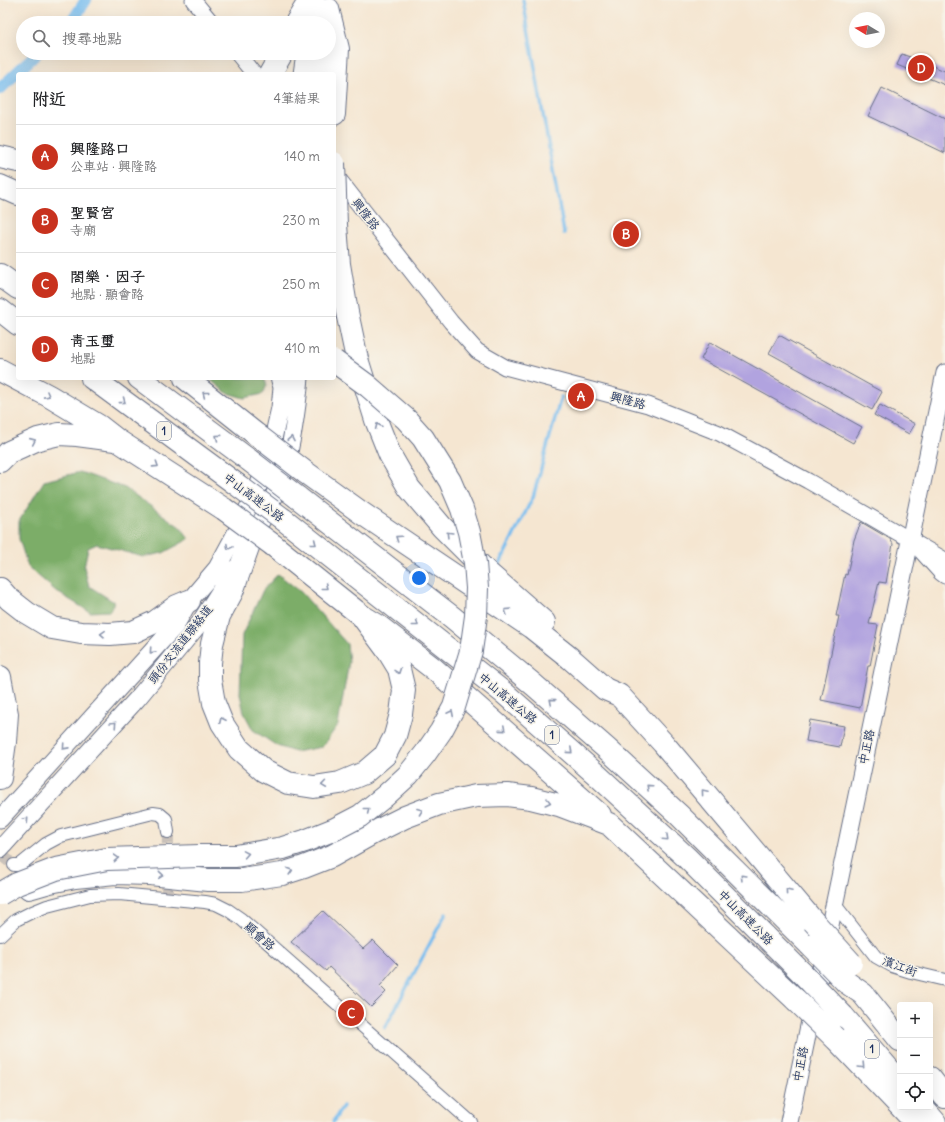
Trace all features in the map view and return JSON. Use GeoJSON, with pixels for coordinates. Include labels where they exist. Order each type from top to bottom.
{"type":"FeatureCollection","features":[{"type":"Feature","properties":{"kind":"highway"},"geometry":{"type":"LineString","coordinates":[[307,16],[322,6],[326,16]]}},
{"type":"Feature","properties":{"kind":"highway"},"geometry":{"type":"LineString","coordinates":[[336,44],[338,49],[336,82]]}},
{"type":"Feature","properties":{"kind":"highway"},"geometry":{"type":"LineString","coordinates":[[0,157],[16,161]]}},
{"type":"Feature","properties":{"kind":"highway"},"geometry":{"type":"LineString","coordinates":[[0,186],[16,193]]}},
{"type":"Feature","properties":{"kind":"highway"},"geometry":{"type":"LineString","coordinates":[[336,225],[339,264],[357,359],[376,420],[390,455],[409,488],[442,527],[488,573],[609,682],[663,743],[813,921],[851,963],[863,994]]}},
{"type":"Feature","properties":{"kind":"highway"},"geometry":{"type":"LineString","coordinates":[[0,275],[16,287]]}},
{"type":"Feature","properties":{"kind":"highway"},"geometry":{"type":"LineString","coordinates":[[0,310],[16,322]]}},
{"type":"Feature","properties":{"kind":"highway"},"geometry":{"type":"LineString","coordinates":[[0,894],[17,884],[56,869],[88,862],[122,858],[236,856],[283,848],[305,842],[360,816],[386,796],[408,775],[441,731],[454,707],[471,651],[476,616],[477,588],[470,532],[450,481],[423,438],[406,419],[368,386],[336,362]]}},
{"type":"Feature","properties":{"kind":"highway"},"geometry":{"type":"LineString","coordinates":[[0,370],[16,379]]}},
{"type":"Feature","properties":{"kind":"highway"},"geometry":{"type":"LineString","coordinates":[[18,380],[100,426],[117,440],[224,509],[273,545],[362,616],[376,624],[434,669],[609,824],[796,1000],[835,1038],[897,1104]]}},
{"type":"Feature","properties":{"kind":"highway","name":"中山高速公路"},"geometry":{"type":"LineString","coordinates":[[95,380],[283,519],[504,693],[686,857],[843,1016],[897,1079]]}},
{"type":"Feature","properties":{"kind":"highway","name":"1"},"geometry":{"type":"LineString","coordinates":[[142,380],[249,460],[452,617],[534,685],[678,814],[810,944],[846,982],[863,994],[898,1038]]}},
{"type":"Feature","properties":{"kind":"highway"},"geometry":{"type":"LineString","coordinates":[[187,380],[305,472],[363,514],[531,626],[605,689],[619,695]]}},
{"type":"Feature","properties":{"kind":"highway"},"geometry":{"type":"LineString","coordinates":[[0,461],[9,452],[38,439],[59,434],[117,440]]}},
{"type":"Feature","properties":{"kind":"highway"},"geometry":{"type":"LineString","coordinates":[[248,546],[232,592],[219,616],[212,644],[210,680],[214,703],[222,723],[239,749],[264,772],[288,783],[314,787],[340,783],[364,773],[385,755],[395,736],[401,714],[404,690],[398,669],[388,651],[362,616]]}},
{"type":"Feature","properties":{"kind":"highway"},"geometry":{"type":"LineString","coordinates":[[0,589],[9,599],[27,613],[52,628],[80,633],[110,634],[133,632],[155,622],[177,606],[189,601]]}},
{"type":"Feature","properties":{"kind":"highway"},"geometry":{"type":"LineString","coordinates":[[0,677],[7,714],[0,778]]}},
{"type":"Feature","properties":{"kind":"highway"},"geometry":{"type":"LineString","coordinates":[[0,899],[50,882],[94,874],[132,873],[208,880],[242,880],[282,874],[332,856],[405,817],[439,804],[476,796],[507,795],[531,798],[559,805],[609,824]]}},
{"type":"Feature","properties":{"kind":"highway"},"geometry":{"type":"LineString","coordinates":[[933,1082],[945,1097]]}},
{"type":"Feature","properties":{"kind":"highway"},"geometry":{"type":"LineString","coordinates":[[903,1110],[915,1122]]}},
{"type":"Feature","properties":{"kind":"highway"},"geometry":{"type":"LineString","coordinates":[[925,1110],[935,1122]]}},
{"type":"Feature","properties":{"kind":"main road"},"geometry":{"type":"LineString","coordinates":[[316,16],[322,6]]}},
{"type":"Feature","properties":{"kind":"main road"},"geometry":{"type":"LineString","coordinates":[[302,72],[304,60]]}},
{"type":"Feature","properties":{"kind":"main road"},"geometry":{"type":"LineString","coordinates":[[318,72],[320,60]]}},
{"type":"Feature","properties":{"kind":"main road","name":"中正路"},"geometry":{"type":"LineString","coordinates":[[789,1122],[833,902],[902,584],[945,373]]}},
{"type":"Feature","properties":{"kind":"main road","name":"頭份交流道聯絡道"},"geometry":{"type":"LineString","coordinates":[[0,849],[137,699],[199,624],[248,546],[273,498],[289,452],[296,416],[287,380]]}},
{"type":"Feature","properties":{"kind":"main road","name":"頭份交流道聯絡道"},"geometry":{"type":"LineString","coordinates":[[0,819],[175,626],[189,601],[218,568],[258,488],[269,456],[287,380]]}},
{"type":"Feature","properties":{"kind":"street"},"geometry":{"type":"LineString","coordinates":[[193,0],[206,16]]}},
{"type":"Feature","properties":{"kind":"street"},"geometry":{"type":"LineString","coordinates":[[243,60],[252,72]]}},
{"type":"Feature","properties":{"kind":"street","name":"興隆路"},"geometry":{"type":"LineString","coordinates":[[336,176],[451,322],[477,351],[505,368],[648,405],[719,433],[808,481],[945,560]]}},
{"type":"Feature","properties":{"kind":"street"},"geometry":{"type":"LineString","coordinates":[[910,539],[945,576]]}},
{"type":"Feature","properties":{"kind":"street"},"geometry":{"type":"LineString","coordinates":[[14,865],[20,865],[46,844],[61,836],[153,813],[160,814],[166,819],[168,832]]}},
{"type":"Feature","properties":{"kind":"street","name":"顯會路"},"geometry":{"type":"LineString","coordinates":[[0,935],[16,920],[30,913],[46,906],[90,894],[119,894],[216,904],[241,919],[471,1122]]}},
{"type":"Feature","properties":{"kind":"street","name":"濱江街"},"geometry":{"type":"LineString","coordinates":[[833,902],[876,957],[892,966],[945,980]]}},
{"type":"Feature","properties":{"kind":"green space"},"geometry":{"type":"Polygon","coordinates":[[[211,380],[265,380],[267,385],[263,394],[244,398],[227,393],[211,380]]]}},
{"type":"Feature","properties":{"kind":"green space"},"geometry":{"type":"Polygon","coordinates":[[[80,472],[125,488],[180,527],[189,539],[163,553],[143,557],[97,544],[88,548],[84,567],[89,586],[114,602],[110,611],[90,612],[57,592],[28,567],[19,539],[19,521],[44,481],[80,472]]]}},
{"type":"Feature","properties":{"kind":"green space"},"geometry":{"type":"Polygon","coordinates":[[[278,574],[301,592],[347,644],[349,662],[338,725],[322,747],[295,752],[277,746],[253,730],[244,713],[240,694],[242,635],[263,590],[278,574]]]}},
{"type":"Feature","properties":{"kind":"building"},"geometry":{"type":"Polygon","coordinates":[[[902,54],[945,71],[945,85],[897,65],[902,54]]]}},
{"type":"Feature","properties":{"kind":"building"},"geometry":{"type":"Polygon","coordinates":[[[882,88],[945,119],[945,153],[868,116],[882,88]]]}},
{"type":"Feature","properties":{"kind":"building"},"geometry":{"type":"Polygon","coordinates":[[[779,335],[882,392],[872,410],[769,353],[779,335]]]}},
{"type":"Feature","properties":{"kind":"building"},"geometry":{"type":"Polygon","coordinates":[[[710,342],[862,427],[853,443],[701,359],[710,342]]]}},
{"type":"Feature","properties":{"kind":"building"},"geometry":{"type":"Polygon","coordinates":[[[880,405],[915,424],[909,434],[874,415],[880,405]]]}},
{"type":"Feature","properties":{"kind":"building"},"geometry":{"type":"Polygon","coordinates":[[[861,522],[890,539],[893,544],[886,583],[879,582],[869,624],[878,625],[860,708],[821,700],[839,616],[836,616],[845,574],[847,575],[854,540],[861,522]]]}},
{"type":"Feature","properties":{"kind":"building"},"geometry":{"type":"Polygon","coordinates":[[[810,720],[844,726],[840,747],[806,741],[810,720]]]}},
{"type":"Feature","properties":{"kind":"building"},"geometry":{"type":"Polygon","coordinates":[[[323,911],[363,949],[373,940],[398,965],[380,986],[386,992],[371,1007],[329,967],[326,971],[291,942],[323,911]]]}},
{"type":"Feature","properties":{"kind":"waterway"},"geometry":{"type":"LineString","coordinates":[[76,16],[86,0]]}},
{"type":"Feature","properties":{"kind":"waterway"},"geometry":{"type":"LineString","coordinates":[[523,0],[564,233]]}},
{"type":"Feature","properties":{"kind":"waterway"},"geometry":{"type":"LineString","coordinates":[[17,72],[30,60]]}},
{"type":"Feature","properties":{"kind":"waterway"},"geometry":{"type":"LineString","coordinates":[[0,89],[16,73]]}},
{"type":"Feature","properties":{"kind":"waterway"},"geometry":{"type":"LineString","coordinates":[[498,567],[533,497],[561,397]]}},
{"type":"Feature","properties":{"kind":"waterway"},"geometry":{"type":"LineString","coordinates":[[385,1028],[446,913]]}},
{"type":"Feature","properties":{"kind":"waterway"},"geometry":{"type":"LineString","coordinates":[[333,1122],[343,1106]]}},
{"type":"Feature","properties":{"kind":"tunnel"},"geometry":{"type":"LineString","coordinates":[[167,898],[168,832]]}},
{"type":"Feature","properties":{"kind":"tunnel"},"geometry":{"type":"LineString","coordinates":[[0,854],[14,865]]}},
{"type":"Feature","properties":{"kind":"place","name":"青玉璽"},"geometry":{"type":"Point","coordinates":[921,68]}},
{"type":"Feature","properties":{"kind":"place","name":"聖賢宮"},"geometry":{"type":"Point","coordinates":[626,234]}},
{"type":"Feature","properties":{"kind":"place","name":"興隆路口"},"geometry":{"type":"Point","coordinates":[581,396]}},
{"type":"Feature","properties":{"kind":"place","name":"閤樂‧因子"},"geometry":{"type":"Point","coordinates":[351,1013]}}]}
